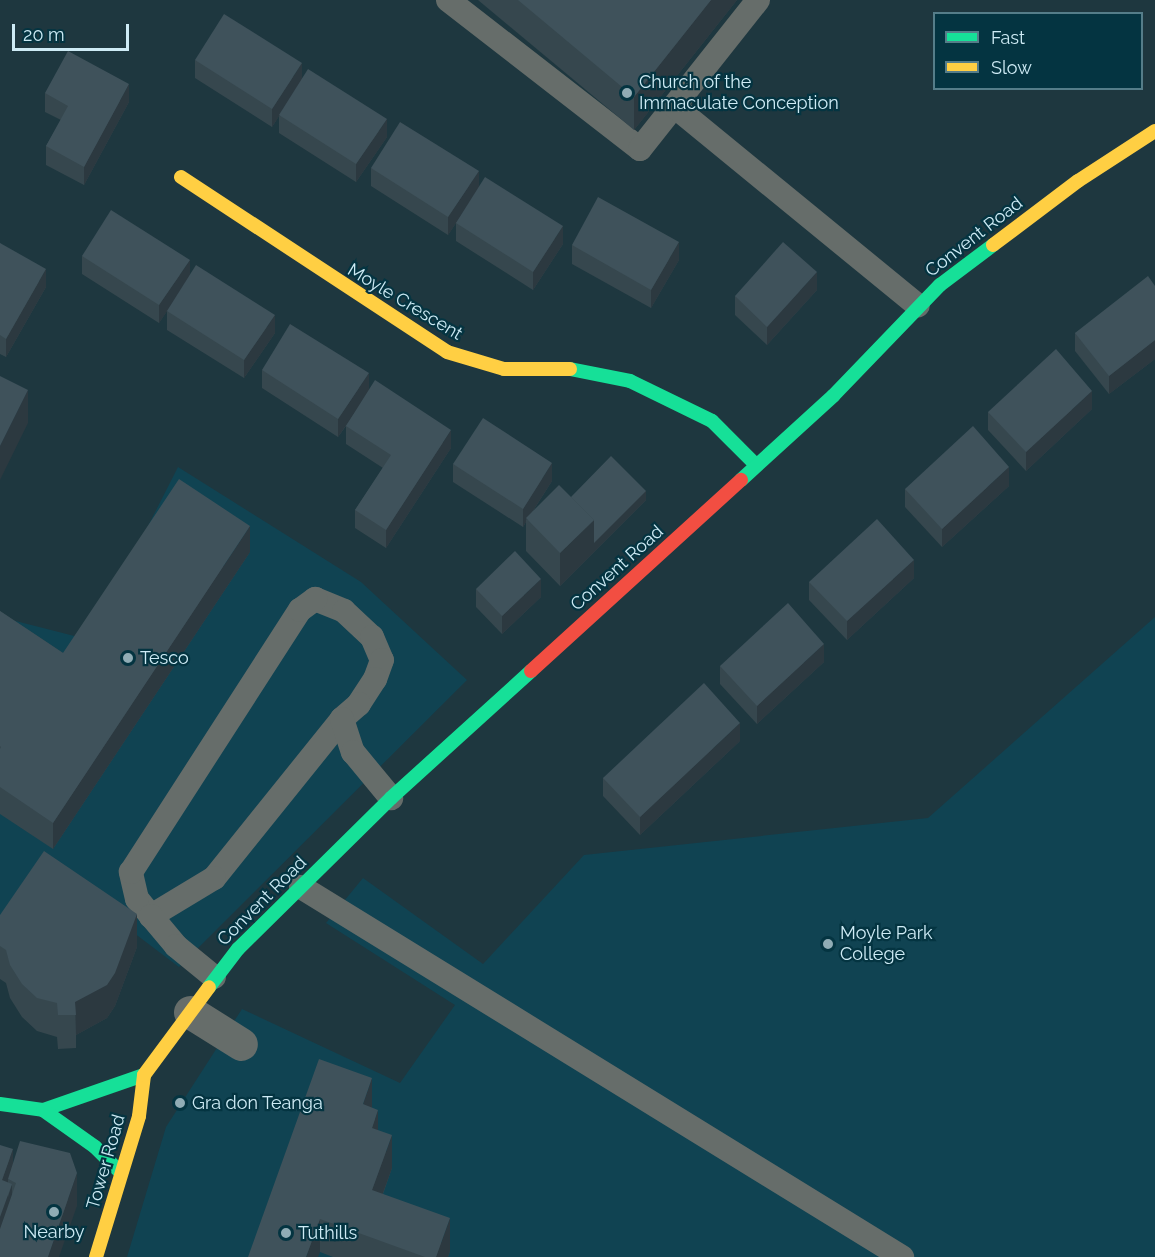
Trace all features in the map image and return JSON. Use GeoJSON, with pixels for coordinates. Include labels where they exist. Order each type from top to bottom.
{"type":"FeatureCollection","features":[{"type":"Feature","properties":{"kind":"street","name":"Convent Road"},"geometry":{"type":"LineString","coordinates":[[144,1075],[214,977],[301,887],[391,798],[833,396],[940,285],[1077,181],[1155,131]]}},
{"type":"Feature","properties":{"kind":"street","name":"Moyle Crescent"},"geometry":{"type":"LineString","coordinates":[[181,177],[447,352],[504,369],[573,369],[630,381],[712,421],[756,465]]}},
{"type":"Feature","properties":{"kind":"street"},"geometry":{"type":"LineString","coordinates":[[190,1012],[241,1044]]}},
{"type":"Feature","properties":{"kind":"street"},"geometry":{"type":"LineString","coordinates":[[0,1104],[43,1110],[144,1075]]}},
{"type":"Feature","properties":{"kind":"street","name":"Tower Road"},"geometry":{"type":"LineString","coordinates":[[96,1257],[139,1116],[144,1075]]}},
{"type":"Feature","properties":{"kind":"street"},"geometry":{"type":"LineString","coordinates":[[43,1110],[95,1147],[121,1173]]}},
{"type":"Feature","properties":{"kind":"lane"},"geometry":{"type":"LineString","coordinates":[[448,0],[640,149],[758,0]]}},
{"type":"Feature","properties":{"kind":"lane"},"geometry":{"type":"LineString","coordinates":[[674,106],[918,306]]}},
{"type":"Feature","properties":{"kind":"lane"},"geometry":{"type":"LineString","coordinates":[[151,916],[214,878],[342,719],[359,704],[382,660],[372,637],[351,617],[315,599],[300,610],[130,872],[137,899],[151,916],[176,946],[214,977]]}},
{"type":"Feature","properties":{"kind":"lane"},"geometry":{"type":"LineString","coordinates":[[342,719],[353,752],[391,798]]}},
{"type":"Feature","properties":{"kind":"lane"},"geometry":{"type":"LineString","coordinates":[[301,887],[902,1257]]}},
{"type":"Feature","properties":{"kind":"shaded area"},"geometry":{"type":"Polygon","coordinates":[[[178,467],[361,582],[467,680],[179,967],[52,871],[0,939],[0,617],[90,640],[178,467]]]}},
{"type":"Feature","properties":{"kind":"shaded area","name":"Moyle Park College"},"geometry":{"type":"Polygon","coordinates":[[[1155,617],[1155,1257],[127,1257],[166,1127],[242,1009],[400,1083],[455,1005],[326,923],[363,878],[483,964],[584,855],[928,818],[1155,617]]]}},
{"type":"Feature","properties":{"kind":"building"},"geometry":{"type":"Polygon","coordinates":[[[518,0],[711,0],[634,97],[518,0]]]}},
{"type":"Feature","properties":{"kind":"building"},"geometry":{"type":"Polygon","coordinates":[[[224,14],[302,63],[272,109],[195,60],[224,14]]]}},
{"type":"Feature","properties":{"kind":"building"},"geometry":{"type":"Polygon","coordinates":[[[68,51],[129,84],[84,167],[46,146],[68,106],[45,93],[68,51]]]}},
{"type":"Feature","properties":{"kind":"building"},"geometry":{"type":"Polygon","coordinates":[[[308,69],[387,119],[356,164],[279,115],[308,69]]]}},
{"type":"Feature","properties":{"kind":"building"},"geometry":{"type":"Polygon","coordinates":[[[400,122],[479,171],[448,217],[371,168],[400,122]]]}},
{"type":"Feature","properties":{"kind":"building"},"geometry":{"type":"Polygon","coordinates":[[[485,177],[563,226],[533,272],[456,223],[485,177]]]}},
{"type":"Feature","properties":{"kind":"building"},"geometry":{"type":"Polygon","coordinates":[[[598,197],[679,242],[651,290],[572,245],[598,197]]]}},
{"type":"Feature","properties":{"kind":"building"},"geometry":{"type":"Polygon","coordinates":[[[111,210],[190,260],[159,305],[82,256],[111,210]]]}},
{"type":"Feature","properties":{"kind":"building"},"geometry":{"type":"Polygon","coordinates":[[[783,242],[817,272],[767,327],[735,296],[783,242]]]}},
{"type":"Feature","properties":{"kind":"building"},"geometry":{"type":"Polygon","coordinates":[[[0,243],[46,269],[6,339],[0,335],[0,243]]]}},
{"type":"Feature","properties":{"kind":"building"},"geometry":{"type":"Polygon","coordinates":[[[196,265],[275,315],[244,360],[167,311],[196,265]]]}},
{"type":"Feature","properties":{"kind":"building"},"geometry":{"type":"Polygon","coordinates":[[[1148,276],[1155,286],[1155,340],[1109,376],[1075,333],[1148,276]]]}},
{"type":"Feature","properties":{"kind":"building"},"geometry":{"type":"Polygon","coordinates":[[[290,324],[369,373],[338,419],[262,370],[290,324]]]}},
{"type":"Feature","properties":{"kind":"building"},"geometry":{"type":"Polygon","coordinates":[[[1056,349],[1092,391],[1026,452],[988,412],[1056,349]]]}},
{"type":"Feature","properties":{"kind":"building"},"geometry":{"type":"Polygon","coordinates":[[[0,376],[28,390],[0,446],[0,376]]]}},
{"type":"Feature","properties":{"kind":"building"},"geometry":{"type":"Polygon","coordinates":[[[375,380],[451,430],[386,530],[355,510],[391,455],[346,426],[375,380]]]}},
{"type":"Feature","properties":{"kind":"building"},"geometry":{"type":"Polygon","coordinates":[[[483,418],[552,463],[523,509],[453,464],[483,418]]]}},
{"type":"Feature","properties":{"kind":"building"},"geometry":{"type":"Polygon","coordinates":[[[973,426],[1009,467],[942,529],[905,489],[973,426]]]}},
{"type":"Feature","properties":{"kind":"building"},"geometry":{"type":"Polygon","coordinates":[[[611,456],[646,491],[594,543],[594,520],[571,497],[611,456]]]}},
{"type":"Feature","properties":{"kind":"building","name":"Tesco"},"geometry":{"type":"Polygon","coordinates":[[[179,479],[250,526],[53,823],[0,787],[0,611],[63,653],[179,479]]]}},
{"type":"Feature","properties":{"kind":"building"},"geometry":{"type":"Polygon","coordinates":[[[559,485],[594,520],[560,553],[526,518],[559,485]]]}},
{"type":"Feature","properties":{"kind":"building"},"geometry":{"type":"Polygon","coordinates":[[[877,519],[914,560],[847,621],[809,582],[877,519]]]}},
{"type":"Feature","properties":{"kind":"building"},"geometry":{"type":"Polygon","coordinates":[[[515,551],[541,579],[502,616],[476,589],[515,551]]]}},
{"type":"Feature","properties":{"kind":"building"},"geometry":{"type":"Polygon","coordinates":[[[788,603],[824,644],[757,706],[720,666],[788,603]]]}},
{"type":"Feature","properties":{"kind":"building"},"geometry":{"type":"Polygon","coordinates":[[[704,683],[740,723],[640,817],[603,778],[704,683]]]}},
{"type":"Feature","properties":{"kind":"building"},"geometry":{"type":"Polygon","coordinates":[[[44,851],[137,914],[115,973],[107,985],[75,1002],[76,1015],[58,1015],[57,1003],[37,998],[22,984],[10,965],[6,950],[0,946],[0,915],[44,851]]]}},
{"type":"Feature","properties":{"kind":"building"},"geometry":{"type":"Polygon","coordinates":[[[319,1059],[372,1078],[363,1104],[378,1110],[372,1128],[392,1135],[372,1190],[450,1218],[436,1257],[425,1257],[320,1219],[306,1257],[248,1257],[319,1059]]]}},
{"type":"Feature","properties":{"kind":"building"},"geometry":{"type":"Polygon","coordinates":[[[20,1141],[70,1153],[77,1173],[48,1257],[0,1257],[0,1229],[16,1183],[8,1179],[20,1141]]]}},
{"type":"Feature","properties":{"kind":"building"},"geometry":{"type":"Polygon","coordinates":[[[0,1145],[13,1149],[2,1180],[12,1184],[0,1217],[0,1145]]]}},
{"type":"Feature","properties":{"kind":"traffic: fast"},"geometry":{"type":"LineString","coordinates":[[741,480],[833,396],[940,285],[993,245]]}},
{"type":"Feature","properties":{"kind":"traffic: fast"},"geometry":{"type":"LineString","coordinates":[[570,369],[630,381],[712,421],[756,465]]}},
{"type":"Feature","properties":{"kind":"traffic: fast"},"geometry":{"type":"LineString","coordinates":[[209,987],[238,949],[391,798],[531,671]]}},
{"type":"Feature","properties":{"kind":"traffic: fast"},"geometry":{"type":"LineString","coordinates":[[0,1104],[43,1110],[144,1075]]}},
{"type":"Feature","properties":{"kind":"traffic: fast"},"geometry":{"type":"LineString","coordinates":[[43,1110],[95,1147],[121,1173]]}},
{"type":"Feature","properties":{"kind":"traffic: slow"},"geometry":{"type":"LineString","coordinates":[[993,245],[1078,181],[1155,131]]}},
{"type":"Feature","properties":{"kind":"traffic: slow"},"geometry":{"type":"LineString","coordinates":[[181,177],[447,352],[504,369],[570,369]]}},
{"type":"Feature","properties":{"kind":"traffic: slow"},"geometry":{"type":"LineString","coordinates":[[96,1257],[139,1116],[144,1075],[209,987]]}},
{"type":"Feature","properties":{"kind":"traffic: jam"},"geometry":{"type":"LineString","coordinates":[[531,671],[741,480]]}},
{"type":"Feature","properties":{"kind":"place","name":"Church of the Immaculate Conception"},"geometry":{"type":"Point","coordinates":[627,93]}},
{"type":"Feature","properties":{"kind":"place","name":"Tesco"},"geometry":{"type":"Point","coordinates":[128,658]}},
{"type":"Feature","properties":{"kind":"place","name":"Moyle Park College"},"geometry":{"type":"Point","coordinates":[828,944]}},
{"type":"Feature","properties":{"kind":"place","name":"Gra don Teanga"},"geometry":{"type":"Point","coordinates":[180,1103]}},
{"type":"Feature","properties":{"kind":"place","name":"Nearby"},"geometry":{"type":"Point","coordinates":[54,1212]}},
{"type":"Feature","properties":{"kind":"place","name":"Tuthills"},"geometry":{"type":"Point","coordinates":[286,1233]}}]}
